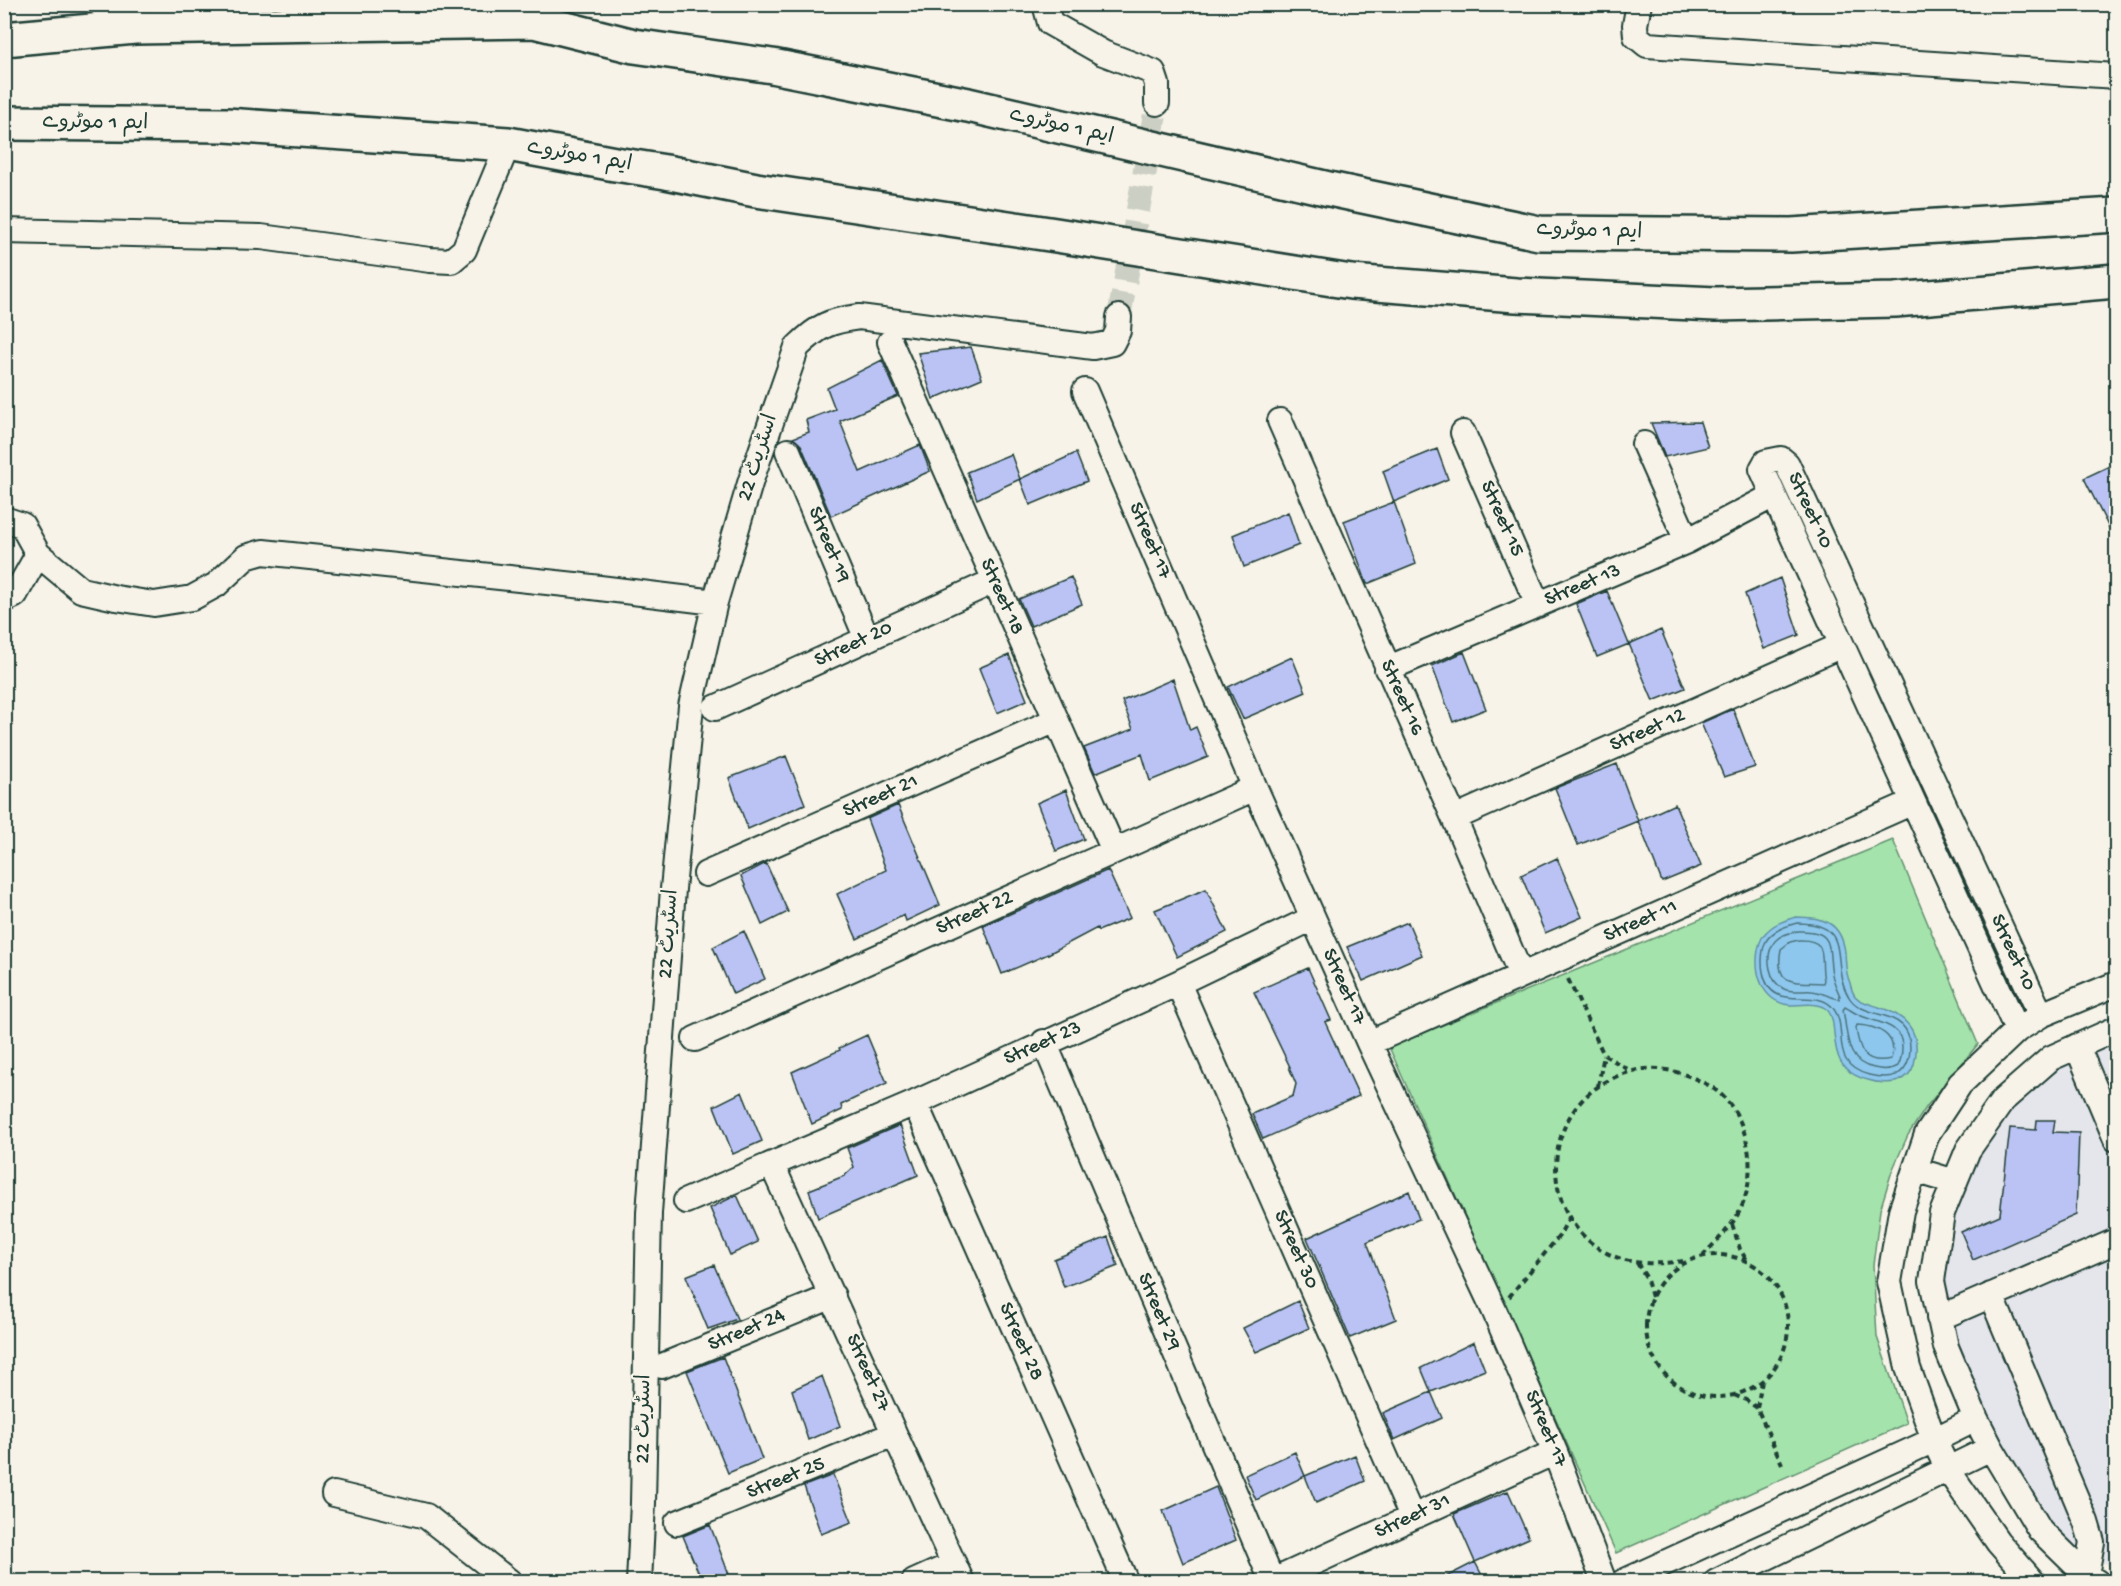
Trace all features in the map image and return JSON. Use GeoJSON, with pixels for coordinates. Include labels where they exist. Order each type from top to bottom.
{"type":"FeatureCollection","features":[{"type":"Feature","properties":{"kind":"highway","name":"ایم 1 موٹروے"},"geometry":{"type":"LineString","coordinates":[[4,39],[135,27],[534,21],[634,46],[772,66],[968,105],[1329,189],[1539,233],[1791,235],[2116,215]]}},
{"type":"Feature","properties":{"kind":"highway","name":"ایم 1 موٹروے"},"geometry":{"type":"LineString","coordinates":[[4,123],[226,125],[507,144],[756,190],[1351,282],[1515,295],[1716,304],[1895,300],[2116,281]]}},
{"type":"Feature","properties":{"kind":"street"},"geometry":{"type":"LineString","coordinates":[[100,4],[135,27]]}},
{"type":"Feature","properties":{"kind":"street"},"geometry":{"type":"LineString","coordinates":[[1045,4],[1050,22],[1103,53],[1153,72],[1157,84],[1157,103]]}},
{"type":"Feature","properties":{"kind":"street"},"geometry":{"type":"LineString","coordinates":[[1639,4],[1635,25],[1636,36],[1647,45],[2116,76]]}},
{"type":"Feature","properties":{"kind":"street"},"geometry":{"type":"LineString","coordinates":[[4,231],[261,237],[451,261],[464,250],[507,144]]}},
{"type":"Feature","properties":{"kind":"street","name":"اسٹریٹ 22"},"geometry":{"type":"LineString","coordinates":[[639,1581],[643,1503],[649,1213],[673,889],[691,706],[715,602],[751,480],[797,346],[812,333],[833,321],[859,316],[1093,347],[1112,343],[1118,331],[1119,317]]}},
{"type":"Feature","properties":{"kind":"street","name":"Street 18"},"geometry":{"type":"LineString","coordinates":[[890,342],[1114,851]]}},
{"type":"Feature","properties":{"kind":"street","name":"Street 17"},"geometry":{"type":"LineString","coordinates":[[1085,391],[1255,788],[1369,1043],[1494,1310],[1556,1452],[1604,1581]]}},
{"type":"Feature","properties":{"kind":"street","name":"Street 16"},"geometry":{"type":"LineString","coordinates":[[1280,421],[1521,975]]}},
{"type":"Feature","properties":{"kind":"street","name":"Street 15"},"geometry":{"type":"LineString","coordinates":[[1463,433],[1538,605]]}},
{"type":"Feature","properties":{"kind":"street"},"geometry":{"type":"LineString","coordinates":[[1644,444],[1687,541]]}},
{"type":"Feature","properties":{"kind":"street","name":"Street 19"},"geometry":{"type":"LineString","coordinates":[[788,451],[867,639]]}},
{"type":"Feature","properties":{"kind":"street","name":"Street 10"},"geometry":{"type":"LineString","coordinates":[[2017,1030],[1762,469],[1766,462],[1781,459],[1787,464],[2041,1015]]}},
{"type":"Feature","properties":{"kind":"street","name":"Street 13"},"geometry":{"type":"LineString","coordinates":[[1388,669],[1687,541],[1774,495]]}},
{"type":"Feature","properties":{"kind":"street"},"geometry":{"type":"LineString","coordinates":[[4,519],[22,525],[38,554],[81,590],[154,604],[192,598],[216,585],[246,557],[263,552],[715,602]]}},
{"type":"Feature","properties":{"kind":"street"},"geometry":{"type":"LineString","coordinates":[[4,600],[15,595],[38,554]]}},
{"type":"Feature","properties":{"kind":"street","name":"Street 20"},"geometry":{"type":"LineString","coordinates":[[715,708],[994,581]]}},
{"type":"Feature","properties":{"kind":"street","name":"Street 12"},"geometry":{"type":"LineString","coordinates":[[1454,818],[1842,645]]}},
{"type":"Feature","properties":{"kind":"street","name":"Street 21"},"geometry":{"type":"LineString","coordinates":[[706,874],[1056,720]]}},
{"type":"Feature","properties":{"kind":"street","name":"Street 22"},"geometry":{"type":"LineString","coordinates":[[695,1039],[1255,788]]}},
{"type":"Feature","properties":{"kind":"street","name":"Street 11"},"geometry":{"type":"LineString","coordinates":[[1369,1043],[1913,802]]}},
{"type":"Feature","properties":{"kind":"street","name":"Street 23"},"geometry":{"type":"LineString","coordinates":[[686,1201],[915,1103],[1044,1042],[1178,983],[1313,918]]}},
{"type":"Feature","properties":{"kind":"street","name":"Street 30"},"geometry":{"type":"LineString","coordinates":[[1178,983],[1412,1517]]}},
{"type":"Feature","properties":{"kind":"street"},"geometry":{"type":"LineString","coordinates":[[2033,1581],[1998,1542],[1948,1470],[1934,1440],[1908,1368],[1889,1282],[1901,1211],[1927,1134],[1960,1084],[2017,1030],[2041,1015],[2116,984]]}},
{"type":"Feature","properties":{"kind":"street"},"geometry":{"type":"LineString","coordinates":[[2092,1578],[2040,1530],[1991,1448],[1976,1419],[1946,1347],[1932,1281],[1942,1213],[1968,1150],[2003,1100],[2051,1058],[2116,1029]]}},
{"type":"Feature","properties":{"kind":"street","name":"Street 29"},"geometry":{"type":"LineString","coordinates":[[1044,1042],[1272,1581]]}},
{"type":"Feature","properties":{"kind":"street"},"geometry":{"type":"LineString","coordinates":[[2078,1046],[2108,1094],[2116,1138]]}},
{"type":"Feature","properties":{"kind":"street","name":"Street 28"},"geometry":{"type":"LineString","coordinates":[[915,1103],[1126,1581]]}},
{"type":"Feature","properties":{"kind":"street","name":"Street 27"},"geometry":{"type":"LineString","coordinates":[[772,1165],[958,1573]]}},
{"type":"Feature","properties":{"kind":"street"},"geometry":{"type":"LineString","coordinates":[[1915,1170],[1955,1182]]}},
{"type":"Feature","properties":{"kind":"street"},"geometry":{"type":"LineString","coordinates":[[1939,1318],[2115,1246]]}},
{"type":"Feature","properties":{"kind":"street"},"geometry":{"type":"LineString","coordinates":[[1991,1295],[2086,1522],[2092,1542],[2092,1578]]}},
{"type":"Feature","properties":{"kind":"street","name":"Street 24"},"geometry":{"type":"LineString","coordinates":[[662,1366],[833,1296]]}},
{"type":"Feature","properties":{"kind":"street"},"geometry":{"type":"LineString","coordinates":[[1623,1581],[1976,1419]]}},
{"type":"Feature","properties":{"kind":"street","name":"Street 25"},"geometry":{"type":"LineString","coordinates":[[677,1523],[894,1434]]}},
{"type":"Feature","properties":{"kind":"street"},"geometry":{"type":"LineString","coordinates":[[1716,1581],[1991,1448]]}},
{"type":"Feature","properties":{"kind":"street","name":"Street 31"},"geometry":{"type":"LineString","coordinates":[[1272,1581],[1556,1452]]}},
{"type":"Feature","properties":{"kind":"street"},"geometry":{"type":"LineString","coordinates":[[334,1494],[426,1516],[510,1581]]}},
{"type":"Feature","properties":{"kind":"street"},"geometry":{"type":"LineString","coordinates":[[914,1581],[958,1573]]}},
{"type":"Feature","properties":{"kind":"path"},"geometry":{"type":"LineString","coordinates":[[1568,980],[1604,1055],[1631,1071]]}},
{"type":"Feature","properties":{"kind":"path"},"geometry":{"type":"LineString","coordinates":[[1598,1086],[1604,1055]]}},
{"type":"Feature","properties":{"kind":"path"},"geometry":{"type":"LineString","coordinates":[[1683,1261],[1658,1286],[1648,1307],[1646,1329],[1650,1352],[1662,1372],[1679,1387],[1702,1396],[1726,1397],[1749,1390],[1768,1376],[1782,1356],[1788,1332],[1786,1308],[1777,1286],[1760,1268],[1739,1258],[1717,1254],[1667,1263],[1636,1263],[1604,1251],[1579,1230],[1562,1202],[1555,1171],[1559,1139],[1573,1110],[1598,1086],[1623,1073],[1655,1068],[1686,1073],[1714,1089],[1735,1112],[1748,1142],[1751,1174],[1742,1206],[1724,1234],[1703,1255]]}},
{"type":"Feature","properties":{"kind":"path"},"geometry":{"type":"LineString","coordinates":[[1514,1293],[1559,1236],[1570,1216]]}},
{"type":"Feature","properties":{"kind":"path"},"geometry":{"type":"LineString","coordinates":[[1732,1222],[1732,1229],[1748,1262]]}},
{"type":"Feature","properties":{"kind":"path"},"geometry":{"type":"LineString","coordinates":[[1636,1263],[1646,1277],[1652,1298]]}},
{"type":"Feature","properties":{"kind":"path"},"geometry":{"type":"LineString","coordinates":[[1757,1408],[1762,1380]]}},
{"type":"Feature","properties":{"kind":"path"},"geometry":{"type":"LineString","coordinates":[[1734,1395],[1757,1408],[1782,1464]]}},
{"type":"Feature","properties":{"kind":"shaded area"},"geometry":{"type":"Polygon","coordinates":[[[2116,1043],[2116,1570],[2048,1528],[1996,1444],[1962,1351],[1941,1277],[1954,1209],[1982,1143],[2033,1087],[2062,1066],[2116,1043]]]}},
{"type":"Feature","properties":{"kind":"green space"},"geometry":{"type":"Polygon","coordinates":[[[1893,840],[1978,1044],[1927,1106],[1908,1135],[1892,1171],[1880,1210],[1873,1265],[1877,1337],[1907,1423],[1616,1553],[1389,1047],[1893,840]]]}},
{"type":"Feature","properties":{"kind":"water"},"geometry":{"type":"Polygon","coordinates":[[[1796,917],[1822,920],[1835,928],[1843,942],[1847,975],[1855,996],[1863,1002],[1898,1015],[1910,1028],[1914,1035],[1916,1053],[1912,1070],[1904,1078],[1888,1083],[1868,1080],[1853,1074],[1843,1066],[1838,1055],[1833,1023],[1825,1008],[1813,1004],[1780,1003],[1762,985],[1757,959],[1763,937],[1771,928],[1796,917]]]}},
{"type":"Feature","properties":{"kind":"building"},"geometry":{"type":"Polygon","coordinates":[[[971,347],[982,378],[933,399],[918,353],[971,347]]]}},
{"type":"Feature","properties":{"kind":"building"},"geometry":{"type":"Polygon","coordinates":[[[882,360],[898,396],[840,421],[860,472],[920,445],[930,471],[831,516],[801,445],[793,438],[809,432],[806,420],[835,409],[827,388],[882,360]]]}},
{"type":"Feature","properties":{"kind":"building"},"geometry":{"type":"Polygon","coordinates":[[[1700,422],[1708,447],[1665,457],[1651,423],[1700,422]]]}},
{"type":"Feature","properties":{"kind":"building"},"geometry":{"type":"Polygon","coordinates":[[[1437,449],[1448,479],[1394,502],[1383,471],[1437,449]]]}},
{"type":"Feature","properties":{"kind":"building"},"geometry":{"type":"Polygon","coordinates":[[[1076,453],[1087,481],[1030,505],[1020,479],[1076,453]]]}},
{"type":"Feature","properties":{"kind":"building"},"geometry":{"type":"Polygon","coordinates":[[[1011,454],[1020,479],[977,499],[967,472],[1011,454]]]}},
{"type":"Feature","properties":{"kind":"building"},"geometry":{"type":"Polygon","coordinates":[[[2116,463],[2116,542],[2084,478],[2116,463]]]}},
{"type":"Feature","properties":{"kind":"building"},"geometry":{"type":"Polygon","coordinates":[[[1394,502],[1416,564],[1367,584],[1344,521],[1394,502]]]}},
{"type":"Feature","properties":{"kind":"building"},"geometry":{"type":"Polygon","coordinates":[[[1288,512],[1299,545],[1244,567],[1233,535],[1288,512]]]}},
{"type":"Feature","properties":{"kind":"building"},"geometry":{"type":"Polygon","coordinates":[[[1071,577],[1082,604],[1031,626],[1019,599],[1071,577]]]}},
{"type":"Feature","properties":{"kind":"building"},"geometry":{"type":"Polygon","coordinates":[[[1780,578],[1799,635],[1764,649],[1745,594],[1780,578]]]}},
{"type":"Feature","properties":{"kind":"building"},"geometry":{"type":"Polygon","coordinates":[[[1607,591],[1629,644],[1597,657],[1576,604],[1607,591]]]}},
{"type":"Feature","properties":{"kind":"building"},"geometry":{"type":"Polygon","coordinates":[[[1661,630],[1685,688],[1653,701],[1629,644],[1661,630]]]}},
{"type":"Feature","properties":{"kind":"building"},"geometry":{"type":"Polygon","coordinates":[[[1464,652],[1486,709],[1453,722],[1432,666],[1464,652]]]}},
{"type":"Feature","properties":{"kind":"building"},"geometry":{"type":"Polygon","coordinates":[[[1009,655],[1027,700],[997,713],[979,668],[1009,655]]]}},
{"type":"Feature","properties":{"kind":"building"},"geometry":{"type":"Polygon","coordinates":[[[1292,657],[1306,692],[1243,719],[1228,687],[1292,657]]]}},
{"type":"Feature","properties":{"kind":"building"},"geometry":{"type":"Polygon","coordinates":[[[1173,679],[1190,730],[1196,727],[1208,757],[1150,781],[1142,754],[1095,773],[1084,748],[1133,729],[1122,701],[1173,679]]]}},
{"type":"Feature","properties":{"kind":"building"},"geometry":{"type":"Polygon","coordinates":[[[1733,709],[1755,767],[1724,777],[1701,723],[1733,709]]]}},
{"type":"Feature","properties":{"kind":"building"},"geometry":{"type":"Polygon","coordinates":[[[786,756],[805,804],[748,829],[729,778],[786,756]]]}},
{"type":"Feature","properties":{"kind":"building"},"geometry":{"type":"Polygon","coordinates":[[[1617,764],[1638,821],[1578,845],[1555,788],[1617,764]]]}},
{"type":"Feature","properties":{"kind":"building"},"geometry":{"type":"Polygon","coordinates":[[[1066,790],[1084,839],[1056,851],[1037,803],[1066,790]]]}},
{"type":"Feature","properties":{"kind":"building"},"geometry":{"type":"Polygon","coordinates":[[[1675,804],[1701,866],[1662,882],[1638,821],[1675,804]]]}},
{"type":"Feature","properties":{"kind":"building"},"geometry":{"type":"Polygon","coordinates":[[[898,805],[940,905],[906,921],[904,915],[857,939],[837,894],[886,870],[867,819],[898,805]]]}},
{"type":"Feature","properties":{"kind":"building"},"geometry":{"type":"Polygon","coordinates":[[[1557,858],[1582,917],[1545,933],[1521,875],[1557,858]]]}},
{"type":"Feature","properties":{"kind":"building"},"geometry":{"type":"Polygon","coordinates":[[[766,863],[788,912],[762,925],[741,876],[766,863]]]}},
{"type":"Feature","properties":{"kind":"building"},"geometry":{"type":"Polygon","coordinates":[[[1108,870],[1130,918],[1098,931],[1097,928],[1048,954],[1002,974],[983,926],[1108,870]]]}},
{"type":"Feature","properties":{"kind":"building"},"geometry":{"type":"Polygon","coordinates":[[[1206,889],[1227,932],[1177,957],[1155,910],[1206,889]]]}},
{"type":"Feature","properties":{"kind":"building"},"geometry":{"type":"Polygon","coordinates":[[[1408,922],[1422,955],[1363,981],[1347,947],[1408,922]]]}},
{"type":"Feature","properties":{"kind":"building"},"geometry":{"type":"Polygon","coordinates":[[[744,931],[765,979],[733,994],[713,947],[744,931]]]}},
{"type":"Feature","properties":{"kind":"building"},"geometry":{"type":"Polygon","coordinates":[[[1308,968],[1331,1020],[1325,1022],[1359,1096],[1263,1139],[1252,1114],[1293,1096],[1296,1084],[1254,992],[1308,968]]]}},
{"type":"Feature","properties":{"kind":"building"},"geometry":{"type":"Polygon","coordinates":[[[867,1035],[887,1083],[841,1105],[842,1110],[812,1124],[792,1072],[867,1035]]]}},
{"type":"Feature","properties":{"kind":"building"},"geometry":{"type":"Polygon","coordinates":[[[742,1092],[762,1141],[733,1154],[714,1106],[742,1092]]]}},
{"type":"Feature","properties":{"kind":"building"},"geometry":{"type":"Polygon","coordinates":[[[2037,1120],[2055,1120],[2053,1132],[2079,1133],[2076,1215],[1973,1260],[1961,1232],[2000,1215],[2010,1128],[2036,1130],[2037,1120]]]}},
{"type":"Feature","properties":{"kind":"building"},"geometry":{"type":"Polygon","coordinates":[[[900,1125],[918,1175],[818,1218],[809,1190],[844,1176],[854,1167],[847,1148],[900,1125]]]}},
{"type":"Feature","properties":{"kind":"building"},"geometry":{"type":"Polygon","coordinates":[[[1409,1191],[1419,1219],[1367,1242],[1396,1319],[1350,1338],[1307,1238],[1409,1191]]]}},
{"type":"Feature","properties":{"kind":"building"},"geometry":{"type":"Polygon","coordinates":[[[737,1195],[758,1242],[730,1255],[710,1208],[737,1195]]]}},
{"type":"Feature","properties":{"kind":"building"},"geometry":{"type":"Polygon","coordinates":[[[1108,1237],[1118,1266],[1064,1287],[1054,1259],[1108,1237]]]}},
{"type":"Feature","properties":{"kind":"building"},"geometry":{"type":"Polygon","coordinates":[[[714,1265],[737,1319],[708,1329],[686,1276],[714,1265]]]}},
{"type":"Feature","properties":{"kind":"building"},"geometry":{"type":"Polygon","coordinates":[[[1298,1301],[1309,1328],[1256,1352],[1243,1328],[1298,1301]]]}},
{"type":"Feature","properties":{"kind":"building"},"geometry":{"type":"Polygon","coordinates":[[[1474,1342],[1485,1370],[1431,1392],[1421,1368],[1474,1342]]]}},
{"type":"Feature","properties":{"kind":"building"},"geometry":{"type":"Polygon","coordinates":[[[723,1357],[762,1459],[728,1473],[687,1371],[723,1357]]]}},
{"type":"Feature","properties":{"kind":"building"},"geometry":{"type":"Polygon","coordinates":[[[822,1376],[840,1426],[808,1440],[792,1390],[822,1376]]]}},
{"type":"Feature","properties":{"kind":"building"},"geometry":{"type":"Polygon","coordinates":[[[1431,1392],[1442,1418],[1394,1440],[1383,1413],[1431,1392]]]}},
{"type":"Feature","properties":{"kind":"building"},"geometry":{"type":"Polygon","coordinates":[[[1295,1452],[1305,1476],[1256,1500],[1245,1475],[1295,1452]]]}},
{"type":"Feature","properties":{"kind":"building"},"geometry":{"type":"Polygon","coordinates":[[[1355,1455],[1365,1481],[1316,1503],[1305,1476],[1355,1455]]]}},
{"type":"Feature","properties":{"kind":"building"},"geometry":{"type":"Polygon","coordinates":[[[833,1475],[852,1522],[821,1534],[804,1486],[833,1475]]]}},
{"type":"Feature","properties":{"kind":"building"},"geometry":{"type":"Polygon","coordinates":[[[1216,1487],[1236,1540],[1183,1563],[1163,1511],[1216,1487]]]}},
{"type":"Feature","properties":{"kind":"building"},"geometry":{"type":"Polygon","coordinates":[[[1508,1491],[1529,1538],[1475,1562],[1454,1514],[1508,1491]]]}},
{"type":"Feature","properties":{"kind":"building"},"geometry":{"type":"Polygon","coordinates":[[[710,1525],[730,1577],[718,1581],[702,1581],[683,1536],[710,1525]]]}},
{"type":"Feature","properties":{"kind":"building"},"geometry":{"type":"Polygon","coordinates":[[[1475,1562],[1485,1581],[1438,1581],[1475,1562]]]}},
{"type":"Feature","properties":{"kind":"tunnel"},"geometry":{"type":"LineString","coordinates":[[1119,317],[1157,103]]}}]}
